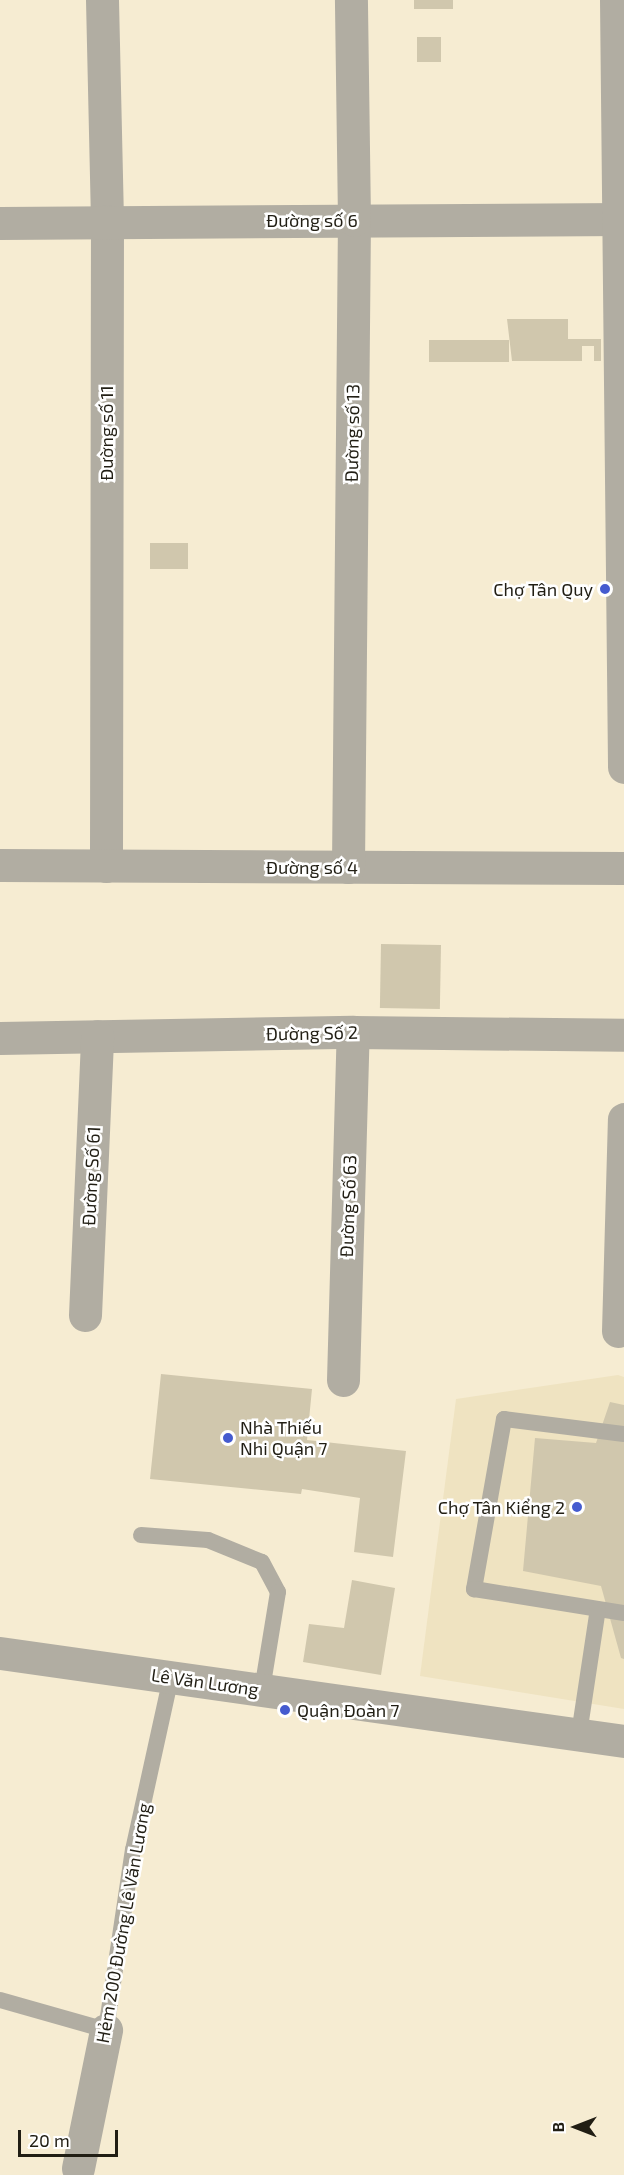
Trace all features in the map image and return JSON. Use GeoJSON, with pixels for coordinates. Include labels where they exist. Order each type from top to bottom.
{"type":"FeatureCollection","features":[{"type":"Feature","properties":{"kind":"street","name":"Đường số 11"},"geometry":{"type":"LineString","coordinates":[[102,0],[107,221],[106,866]]}},
{"type":"Feature","properties":{"kind":"street","name":"Đường số 13"},"geometry":{"type":"LineString","coordinates":[[348,867],[354,220],[351,0]]}},
{"type":"Feature","properties":{"kind":"street"},"geometry":{"type":"LineString","coordinates":[[616,0],[622,308],[624,767]]}},
{"type":"Feature","properties":{"kind":"street","name":"Đường số 6"},"geometry":{"type":"LineString","coordinates":[[0,223],[621,219]]}},
{"type":"Feature","properties":{"kind":"street","name":"Đường số 4"},"geometry":{"type":"LineString","coordinates":[[0,865],[624,868]]}},
{"type":"Feature","properties":{"kind":"street","name":"Đường Số 2"},"geometry":{"type":"LineString","coordinates":[[0,1038],[353,1032],[624,1035]]}},
{"type":"Feature","properties":{"kind":"street","name":"Đường Số 63"},"geometry":{"type":"LineString","coordinates":[[343,1380],[353,1032]]}},
{"type":"Feature","properties":{"kind":"street","name":"Đường Số 61"},"geometry":{"type":"LineString","coordinates":[[85,1315],[97,1036]]}},
{"type":"Feature","properties":{"kind":"street"},"geometry":{"type":"LineString","coordinates":[[618,1331],[624,1119]]}},
{"type":"Feature","properties":{"kind":"street","name":"Lê Văn Lương"},"geometry":{"type":"LineString","coordinates":[[0,1653],[624,1741]]}},
{"type":"Feature","properties":{"kind":"street","name":"Hẻm 200 Đường Lê Văn Lương"},"geometry":{"type":"LineString","coordinates":[[78,2168],[106,2030]]}},
{"type":"Feature","properties":{"kind":"lane"},"geometry":{"type":"LineString","coordinates":[[624,1434],[504,1419],[474,1589],[624,1613]]}},
{"type":"Feature","properties":{"kind":"lane"},"geometry":{"type":"LineString","coordinates":[[141,1535],[208,1539],[262,1562],[278,1592],[261,1690]]}},
{"type":"Feature","properties":{"kind":"lane"},"geometry":{"type":"LineString","coordinates":[[579,1734],[598,1609]]}},
{"type":"Feature","properties":{"kind":"lane","name":"Hẻm 200 Đường Lê Văn Lương"},"geometry":{"type":"LineString","coordinates":[[106,2030],[133,1850],[171,1677]]}},
{"type":"Feature","properties":{"kind":"lane"},"geometry":{"type":"LineString","coordinates":[[0,2000],[106,2030]]}},
{"type":"Feature","properties":{"kind":"shaded area"},"geometry":{"type":"Polygon","coordinates":[[[618,1375],[624,1377],[624,1709],[420,1676],[456,1399],[618,1375]]]}},
{"type":"Feature","properties":{"kind":"building"},"geometry":{"type":"Polygon","coordinates":[[[414,0],[453,0],[453,9],[414,9],[414,0]]]}},
{"type":"Feature","properties":{"kind":"building"},"geometry":{"type":"Polygon","coordinates":[[[417,37],[441,37],[441,62],[417,62],[417,37]]]}},
{"type":"Feature","properties":{"kind":"building"},"geometry":{"type":"Polygon","coordinates":[[[507,319],[568,319],[568,339],[601,339],[601,361],[594,361],[594,346],[582,346],[582,361],[512,361],[507,319]]]}},
{"type":"Feature","properties":{"kind":"building"},"geometry":{"type":"Polygon","coordinates":[[[429,340],[509,340],[509,362],[429,362],[429,340]]]}},
{"type":"Feature","properties":{"kind":"building"},"geometry":{"type":"Polygon","coordinates":[[[150,543],[188,543],[188,569],[150,569],[150,543]]]}},
{"type":"Feature","properties":{"kind":"building"},"geometry":{"type":"Polygon","coordinates":[[[381,944],[441,945],[440,1009],[380,1008],[381,944]]]}},
{"type":"Feature","properties":{"kind":"building"},"geometry":{"type":"Polygon","coordinates":[[[161,1374],[312,1389],[307,1440],[406,1451],[393,1557],[354,1552],[360,1498],[302,1489],[301,1494],[150,1479],[161,1374]]]}},
{"type":"Feature","properties":{"kind":"building","name":"Chợ Tân Kiểng 2"},"geometry":{"type":"Polygon","coordinates":[[[610,1402],[624,1405],[624,1659],[621,1658],[601,1586],[523,1571],[535,1438],[596,1443],[610,1402]]]}},
{"type":"Feature","properties":{"kind":"building"},"geometry":{"type":"Polygon","coordinates":[[[352,1580],[395,1588],[381,1675],[303,1662],[309,1624],[344,1628],[352,1580]]]}},
{"type":"Feature","properties":{"kind":"place","name":"Chợ Tân Quy"},"geometry":{"type":"Point","coordinates":[605,589]}},
{"type":"Feature","properties":{"kind":"place","name":"Nhà Thiếu Nhi Quận 7"},"geometry":{"type":"Point","coordinates":[228,1438]}},
{"type":"Feature","properties":{"kind":"place","name":"Chợ Tân Kiểng 2"},"geometry":{"type":"Point","coordinates":[577,1507]}},
{"type":"Feature","properties":{"kind":"place","name":"Quận Đoàn 7"},"geometry":{"type":"Point","coordinates":[285,1710]}}]}
